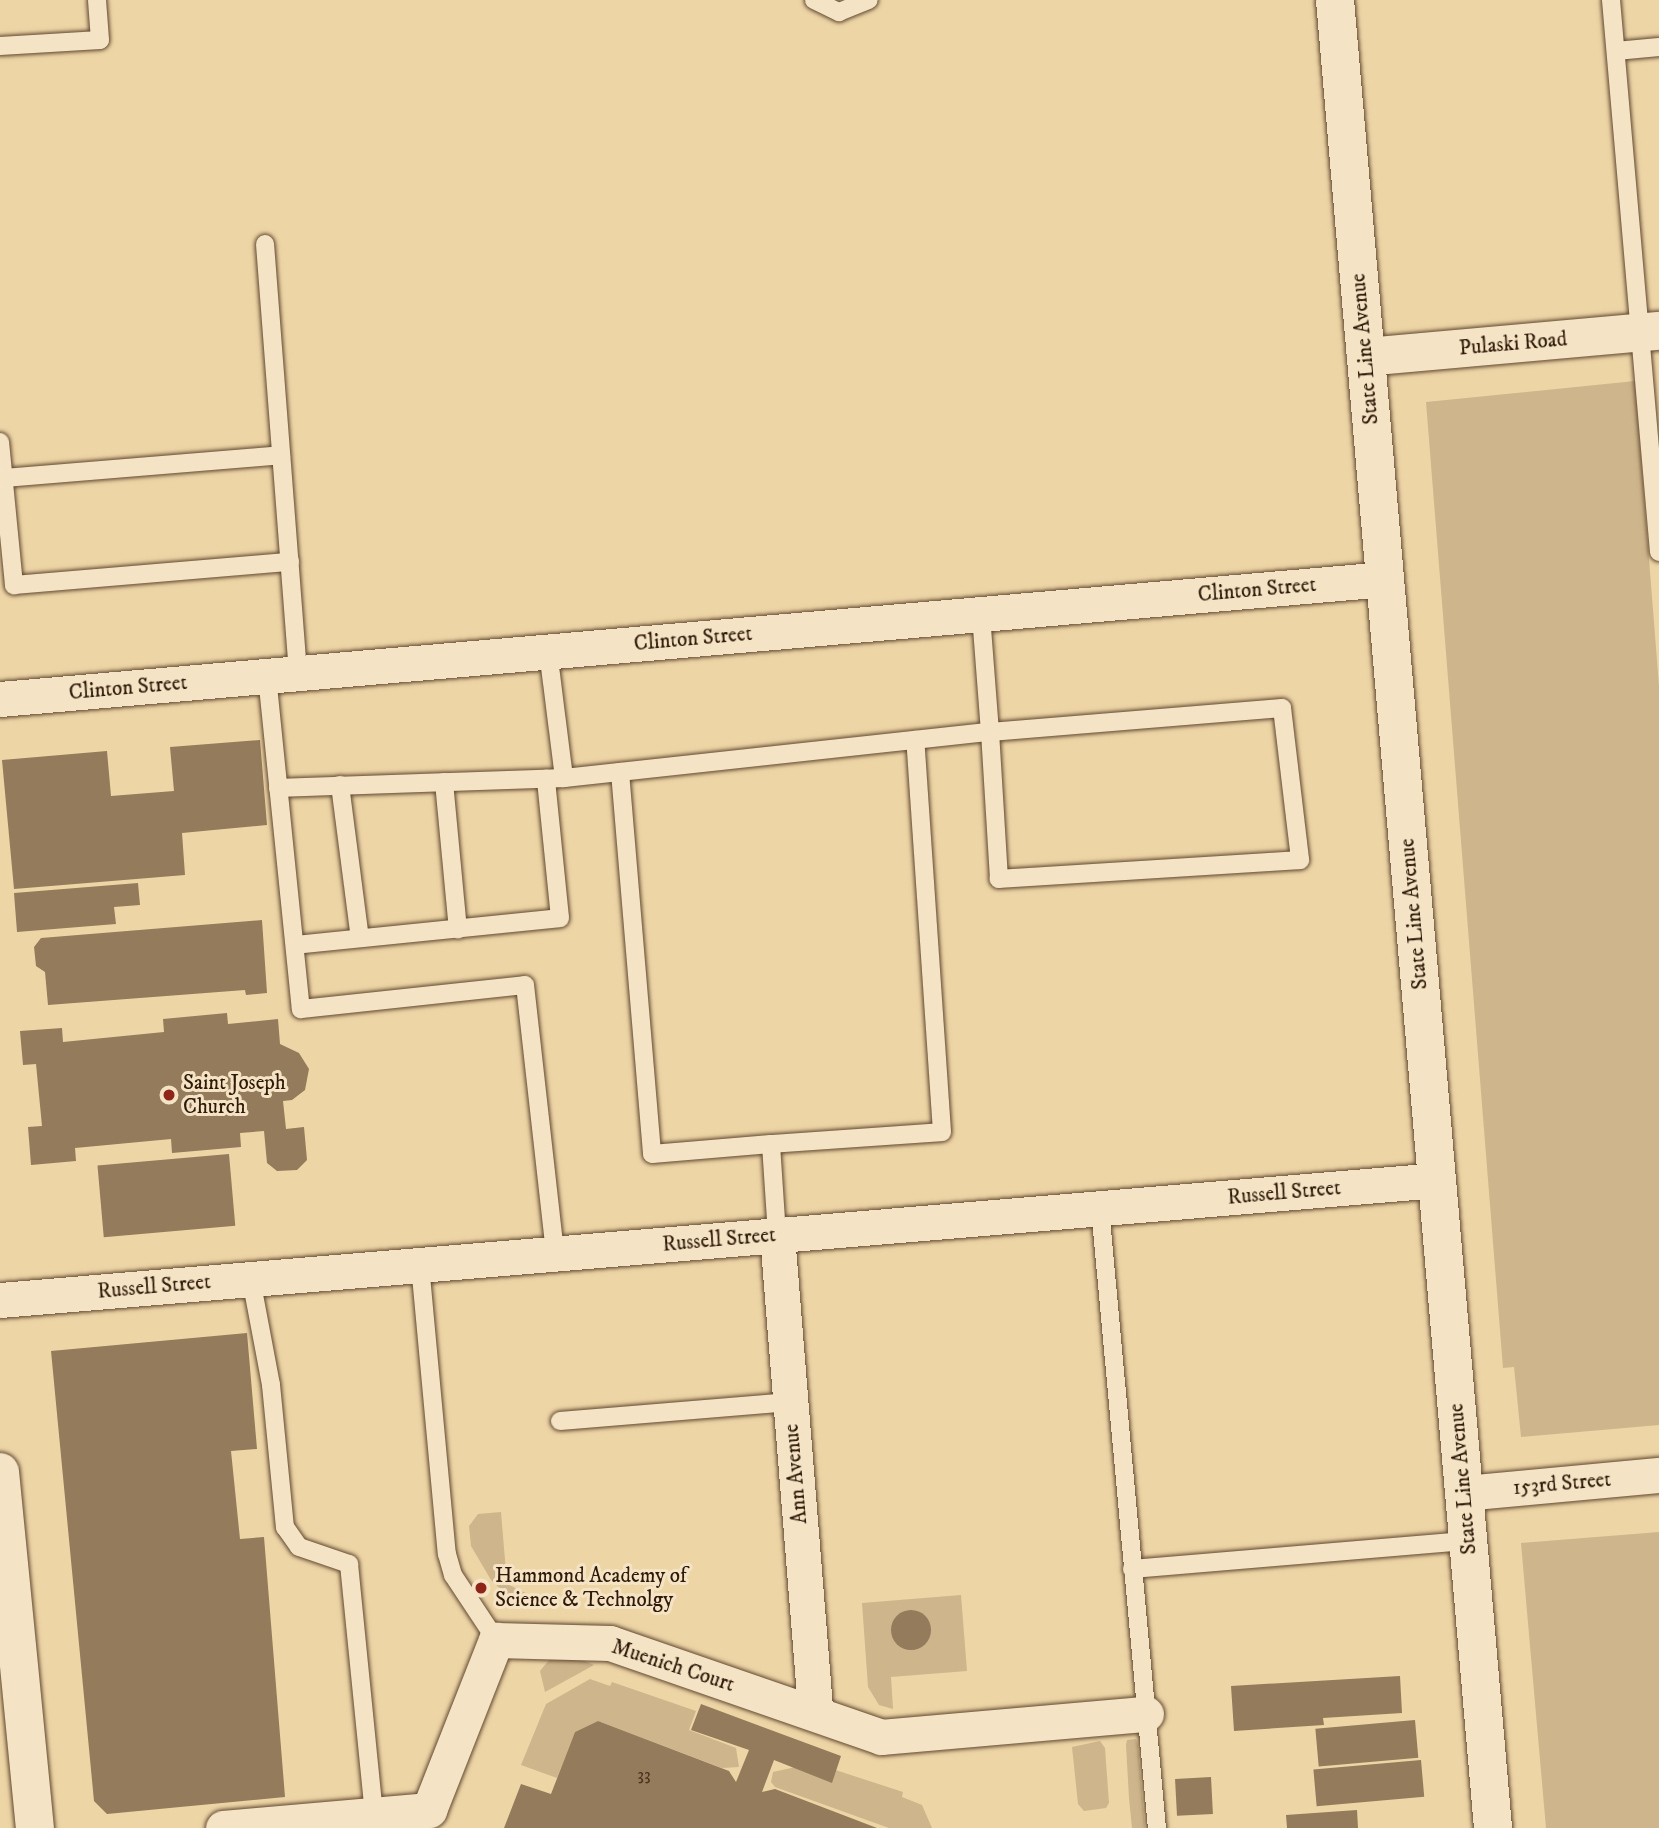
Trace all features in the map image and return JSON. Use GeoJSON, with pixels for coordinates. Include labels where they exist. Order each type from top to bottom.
{"type":"FeatureCollection","features":[{"type":"Feature","properties":{"kind":"street","name":"State Line Avenue"},"geometry":{"type":"LineString","coordinates":[[1335,0],[1493,1828]]}},
{"type":"Feature","properties":{"kind":"street","name":"Pulaski Road"},"geometry":{"type":"LineString","coordinates":[[1366,357],[1649,332]]}},
{"type":"Feature","properties":{"kind":"street","name":"Clinton Street"},"geometry":{"type":"LineString","coordinates":[[0,699],[1385,579]]}},
{"type":"Feature","properties":{"kind":"street","name":"Russell Street"},"geometry":{"type":"LineString","coordinates":[[0,1300],[1437,1180]]}},
{"type":"Feature","properties":{"kind":"street","name":"Ann Avenue"},"geometry":{"type":"LineString","coordinates":[[777,1235],[815,1712]]}},
{"type":"Feature","properties":{"kind":"street"},"geometry":{"type":"LineString","coordinates":[[0,1472],[35,1828]]}},
{"type":"Feature","properties":{"kind":"street","name":"153rd Street"},"geometry":{"type":"LineString","coordinates":[[1464,1493],[1659,1475]]}},
{"type":"Feature","properties":{"kind":"street","name":"Muenich Court"},"geometry":{"type":"LineString","coordinates":[[496,1640],[610,1643],[881,1737],[1146,1714]]}},
{"type":"Feature","properties":{"kind":"street"},"geometry":{"type":"LineString","coordinates":[[223,1828],[307,1824],[429,1810],[496,1640]]}},
{"type":"Feature","properties":{"kind":"lane"},"geometry":{"type":"LineString","coordinates":[[0,46],[100,40],[97,0]]}},
{"type":"Feature","properties":{"kind":"lane"},"geometry":{"type":"LineString","coordinates":[[814,0],[839,12],[869,0]]}},
{"type":"Feature","properties":{"kind":"lane"},"geometry":{"type":"LineString","coordinates":[[1611,0],[1649,332],[1659,552]]}},
{"type":"Feature","properties":{"kind":"lane"},"geometry":{"type":"LineString","coordinates":[[1616,51],[1659,47]]}},
{"type":"Feature","properties":{"kind":"lane"},"geometry":{"type":"LineString","coordinates":[[265,244],[290,562],[278,788],[301,1009],[525,985],[555,1253]]}},
{"type":"Feature","properties":{"kind":"lane"},"geometry":{"type":"LineString","coordinates":[[0,442],[14,585],[290,562]]}},
{"type":"Feature","properties":{"kind":"lane"},"geometry":{"type":"LineString","coordinates":[[4,478],[281,455]]}},
{"type":"Feature","properties":{"kind":"lane"},"geometry":{"type":"LineString","coordinates":[[278,788],[555,778],[990,732],[1282,708],[1300,860],[999,879],[990,732],[981,616]]}},
{"type":"Feature","properties":{"kind":"lane"},"geometry":{"type":"LineString","coordinates":[[295,945],[561,918],[548,651]]}},
{"type":"Feature","properties":{"kind":"lane"},"geometry":{"type":"LineString","coordinates":[[620,772],[652,1154],[942,1132],[915,740]]}},
{"type":"Feature","properties":{"kind":"lane"},"geometry":{"type":"LineString","coordinates":[[444,782],[458,929]]}},
{"type":"Feature","properties":{"kind":"lane"},"geometry":{"type":"LineString","coordinates":[[340,785],[360,938]]}},
{"type":"Feature","properties":{"kind":"lane"},"geometry":{"type":"LineString","coordinates":[[771,1144],[777,1235]]}},
{"type":"Feature","properties":{"kind":"lane"},"geometry":{"type":"LineString","coordinates":[[1100,1208],[1157,1828]]}},
{"type":"Feature","properties":{"kind":"lane"},"geometry":{"type":"LineString","coordinates":[[420,1265],[447,1554],[453,1575],[496,1640]]}},
{"type":"Feature","properties":{"kind":"lane"},"geometry":{"type":"LineString","coordinates":[[251,1279],[271,1385],[285,1527],[299,1547],[349,1564],[374,1815]]}},
{"type":"Feature","properties":{"kind":"lane"},"geometry":{"type":"LineString","coordinates":[[560,1421],[790,1402]]}},
{"type":"Feature","properties":{"kind":"lane"},"geometry":{"type":"LineString","coordinates":[[1132,1569],[1468,1541]]}},
{"type":"Feature","properties":{"kind":"shaded area"},"geometry":{"type":"Polygon","coordinates":[[[1635,381],[1659,686],[1659,1425],[1521,1437],[1514,1367],[1503,1368],[1426,402],[1635,381]]]}},
{"type":"Feature","properties":{"kind":"shaded area"},"geometry":{"type":"Polygon","coordinates":[[[501,1512],[507,1584],[530,1595],[531,1604],[520,1608],[491,1580],[471,1546],[469,1526],[478,1514],[501,1512]]]}},
{"type":"Feature","properties":{"kind":"shaded area"},"geometry":{"type":"Polygon","coordinates":[[[1659,1532],[1659,1828],[1546,1828],[1521,1543],[1659,1532]]]}},
{"type":"Feature","properties":{"kind":"shaded area"},"geometry":{"type":"Polygon","coordinates":[[[961,1595],[967,1671],[891,1677],[893,1709],[879,1705],[868,1687],[862,1603],[961,1595]]]}},
{"type":"Feature","properties":{"kind":"shaded area"},"geometry":{"type":"Polygon","coordinates":[[[578,1658],[594,1665],[545,1692],[540,1671],[549,1660],[578,1658]]]}},
{"type":"Feature","properties":{"kind":"shaded area"},"geometry":{"type":"Polygon","coordinates":[[[590,1679],[610,1686],[612,1682],[696,1711],[689,1730],[736,1748],[739,1767],[722,1768],[598,1721],[575,1732],[557,1778],[521,1765],[546,1704],[590,1679]]]}},
{"type":"Feature","properties":{"kind":"shaded area"},"geometry":{"type":"Polygon","coordinates":[[[1136,1739],[1145,1828],[1132,1828],[1126,1745],[1127,1740],[1136,1739]]]}},
{"type":"Feature","properties":{"kind":"shaded area"},"geometry":{"type":"Polygon","coordinates":[[[1100,1741],[1105,1748],[1109,1803],[1106,1808],[1084,1811],[1078,1804],[1072,1747],[1100,1741]]]}},
{"type":"Feature","properties":{"kind":"shaded area"},"geometry":{"type":"Polygon","coordinates":[[[814,1763],[903,1792],[902,1797],[922,1805],[932,1828],[889,1828],[775,1787],[771,1782],[773,1772],[814,1763]]]}},
{"type":"Feature","properties":{"kind":"building"},"geometry":{"type":"Polygon","coordinates":[[[260,740],[267,825],[182,833],[185,875],[14,889],[2,760],[107,751],[111,796],[174,791],[170,747],[260,740]]]}},
{"type":"Feature","properties":{"kind":"building"},"geometry":{"type":"Polygon","coordinates":[[[138,883],[140,905],[114,907],[116,924],[17,932],[14,893],[138,883]]]}},
{"type":"Feature","properties":{"kind":"building"},"geometry":{"type":"Polygon","coordinates":[[[262,920],[267,993],[246,995],[245,990],[48,1005],[45,972],[36,966],[34,947],[41,938],[262,920]]]}},
{"type":"Feature","properties":{"kind":"building","name":"Saint Joseph Church"},"geometry":{"type":"Polygon","coordinates":[[[227,1013],[228,1024],[278,1019],[280,1044],[299,1053],[309,1069],[305,1090],[292,1100],[283,1101],[286,1129],[304,1127],[307,1160],[297,1170],[277,1171],[267,1163],[264,1131],[240,1133],[241,1147],[172,1153],[171,1139],[75,1148],[76,1161],[31,1165],[28,1127],[42,1126],[36,1064],[23,1065],[20,1031],[62,1028],[63,1042],[164,1032],[163,1019],[227,1013]]]}},
{"type":"Feature","properties":{"kind":"building"},"geometry":{"type":"Polygon","coordinates":[[[229,1154],[235,1226],[104,1237],[98,1166],[229,1154]]]}},
{"type":"Feature","properties":{"kind":"building"},"geometry":{"type":"Polygon","coordinates":[[[247,1333],[257,1449],[231,1451],[240,1539],[264,1537],[285,1797],[107,1814],[94,1801],[51,1351],[247,1333]]]}},
{"type":"Feature","properties":{"kind":"building"},"geometry":{"type":"Polygon","coordinates":[[[911,1610],[919,1611],[925,1616],[930,1622],[930,1638],[925,1644],[919,1649],[911,1650],[903,1649],[897,1644],[892,1638],[891,1630],[892,1622],[897,1616],[903,1611],[911,1610]]]}},
{"type":"Feature","properties":{"kind":"building"},"geometry":{"type":"Polygon","coordinates":[[[1400,1676],[1402,1713],[1323,1718],[1324,1725],[1234,1731],[1231,1686],[1400,1676]]]}},
{"type":"Feature","properties":{"kind":"building"},"geometry":{"type":"Polygon","coordinates":[[[701,1704],[841,1756],[832,1783],[774,1760],[762,1792],[775,1789],[877,1828],[504,1828],[521,1784],[551,1794],[575,1732],[598,1721],[729,1771],[736,1782],[749,1750],[691,1730],[701,1704]]]}},
{"type":"Feature","properties":{"kind":"building"},"geometry":{"type":"Polygon","coordinates":[[[1415,1720],[1418,1758],[1319,1767],[1315,1729],[1415,1720]]]}},
{"type":"Feature","properties":{"kind":"building"},"geometry":{"type":"Polygon","coordinates":[[[1421,1760],[1424,1797],[1317,1806],[1313,1769],[1421,1760]]]}},
{"type":"Feature","properties":{"kind":"building"},"geometry":{"type":"Polygon","coordinates":[[[1211,1777],[1213,1814],[1177,1816],[1175,1779],[1211,1777]]]}},
{"type":"Feature","properties":{"kind":"building"},"geometry":{"type":"Polygon","coordinates":[[[1357,1810],[1358,1828],[1287,1828],[1286,1815],[1357,1810]]]}},
{"type":"Feature","properties":{"kind":"place","name":"Saint Joseph Church"},"geometry":{"type":"Point","coordinates":[169,1095]}},
{"type":"Feature","properties":{"kind":"place","name":"Hammond Academy of Science & Technolgy"},"geometry":{"type":"Point","coordinates":[481,1588]}}]}
